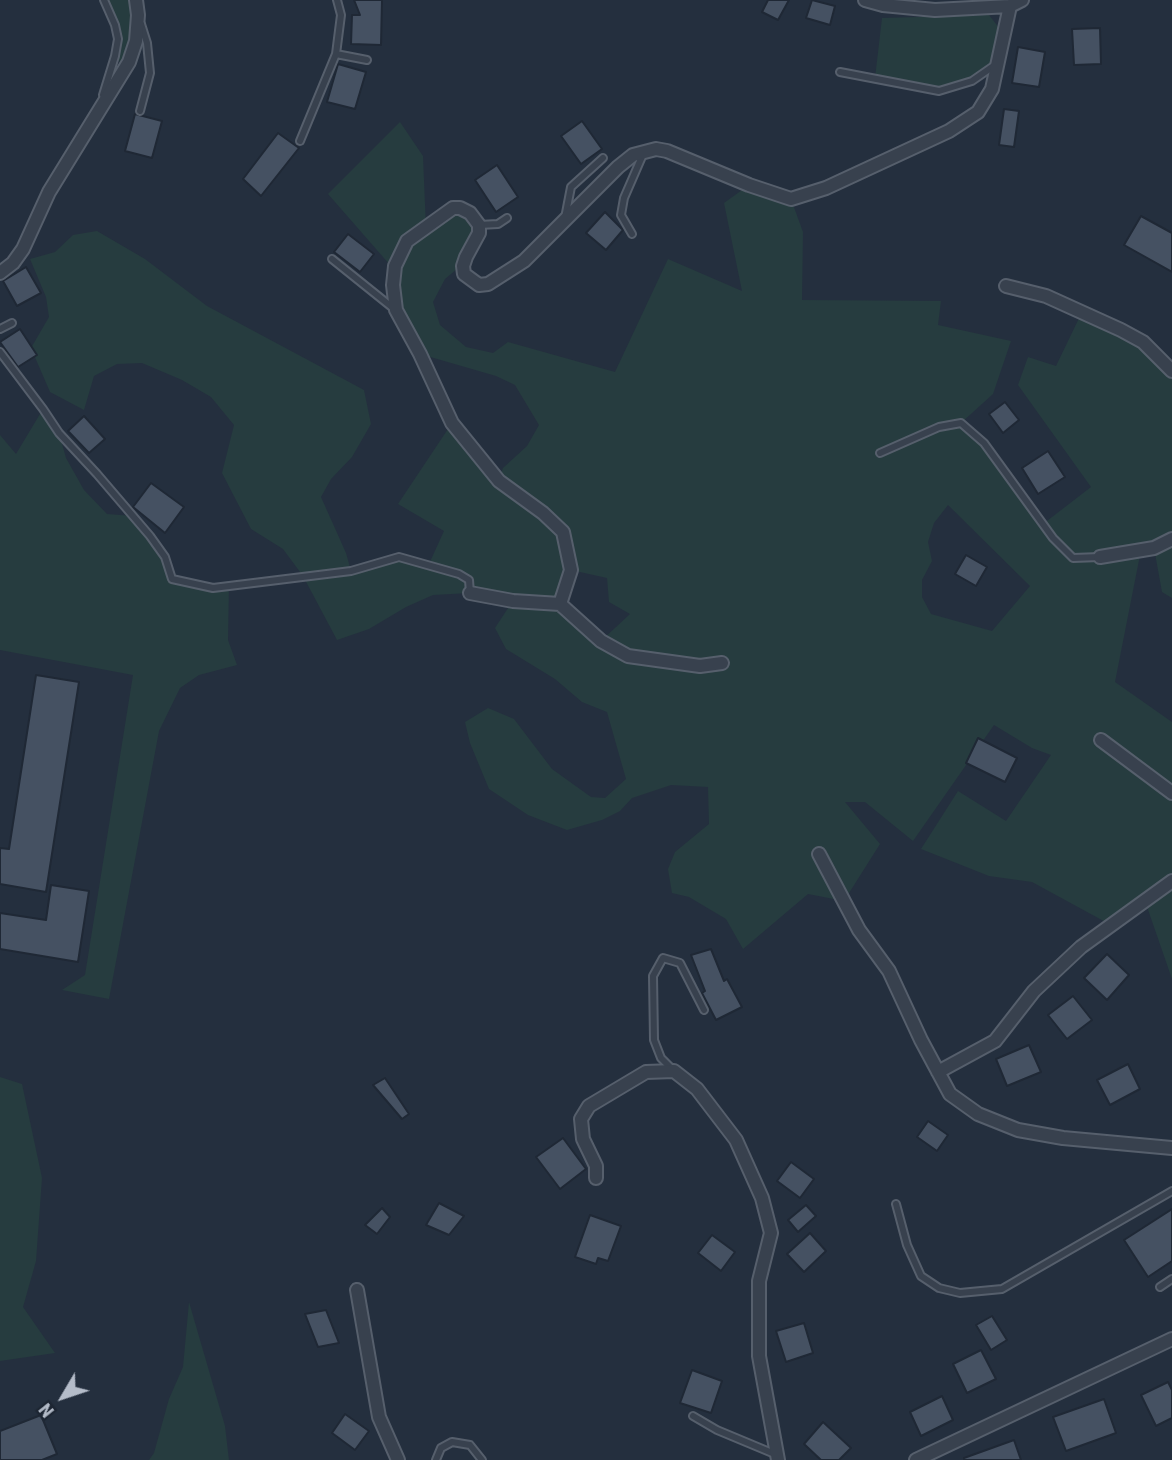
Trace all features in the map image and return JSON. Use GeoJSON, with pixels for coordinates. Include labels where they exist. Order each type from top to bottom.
{"type":"FeatureCollection","features":[{"type":"Feature","properties":{"kind":"street"},"geometry":{"type":"LineString","coordinates":[[0,273],[13,263],[23,249],[49,192],[129,62],[136,41],[138,15],[135,0]]}},
{"type":"Feature","properties":{"kind":"street"},"geometry":{"type":"LineString","coordinates":[[865,0],[883,5],[935,10],[1010,6],[1022,0]]}},
{"type":"Feature","properties":{"kind":"street"},"geometry":{"type":"LineString","coordinates":[[560,604],[570,570],[563,532],[543,513],[499,481],[452,423],[396,310],[393,285],[395,266],[407,241],[453,208],[470,213],[480,225],[463,267],[464,274],[479,285],[488,284],[524,261],[618,167],[634,155],[656,149],[792,199],[826,188],[949,131],[983,106],[992,89],[1010,6]]}},
{"type":"Feature","properties":{"kind":"street"},"geometry":{"type":"LineString","coordinates":[[1006,285],[1046,296],[1121,330],[1143,342],[1172,371]]}},
{"type":"Feature","properties":{"kind":"street"},"geometry":{"type":"LineString","coordinates":[[1100,557],[1154,548],[1172,539]]}},
{"type":"Feature","properties":{"kind":"street"},"geometry":{"type":"LineString","coordinates":[[470,593],[513,601],[560,604],[601,641],[628,656],[700,666],[722,663]]}},
{"type":"Feature","properties":{"kind":"street"},"geometry":{"type":"LineString","coordinates":[[1101,740],[1172,793]]}},
{"type":"Feature","properties":{"kind":"street"},"geometry":{"type":"LineString","coordinates":[[819,854],[859,930],[889,971],[950,1094],[978,1114],[1017,1130],[1063,1138],[1172,1148]]}},
{"type":"Feature","properties":{"kind":"street"},"geometry":{"type":"LineString","coordinates":[[938,1072],[995,1041],[1034,991],[1082,947],[1172,881]]}},
{"type":"Feature","properties":{"kind":"street"},"geometry":{"type":"LineString","coordinates":[[596,1178],[596,1166],[583,1139],[581,1119],[589,1106],[646,1072],[674,1071],[697,1089],[736,1140],[762,1198],[771,1233],[759,1281],[759,1356],[778,1457]]}},
{"type":"Feature","properties":{"kind":"street"},"geometry":{"type":"LineString","coordinates":[[357,1290],[379,1416],[398,1460]]}},
{"type":"Feature","properties":{"kind":"street"},"geometry":{"type":"LineString","coordinates":[[916,1460],[1172,1339]]}},
{"type":"Feature","properties":{"kind":"lane"},"geometry":{"type":"LineString","coordinates":[[97,113],[116,56],[118,39],[104,0]]}},
{"type":"Feature","properties":{"kind":"lane"},"geometry":{"type":"LineString","coordinates":[[300,141],[336,54],[341,15],[337,0]]}},
{"type":"Feature","properties":{"kind":"lane"},"geometry":{"type":"LineString","coordinates":[[138,15],[147,43],[150,73],[140,111]]}},
{"type":"Feature","properties":{"kind":"lane"},"geometry":{"type":"LineString","coordinates":[[336,54],[367,60]]}},
{"type":"Feature","properties":{"kind":"lane"},"geometry":{"type":"LineString","coordinates":[[840,72],[939,91],[972,81],[997,64]]}},
{"type":"Feature","properties":{"kind":"lane"},"geometry":{"type":"LineString","coordinates":[[632,234],[621,215],[624,198],[645,151]]}},
{"type":"Feature","properties":{"kind":"lane"},"geometry":{"type":"LineString","coordinates":[[564,223],[571,187],[603,158]]}},
{"type":"Feature","properties":{"kind":"lane"},"geometry":{"type":"LineString","coordinates":[[480,225],[498,224],[507,218]]}},
{"type":"Feature","properties":{"kind":"lane"},"geometry":{"type":"LineString","coordinates":[[332,259],[396,310]]}},
{"type":"Feature","properties":{"kind":"lane"},"geometry":{"type":"LineString","coordinates":[[0,329],[12,323]]}},
{"type":"Feature","properties":{"kind":"lane"},"geometry":{"type":"LineString","coordinates":[[0,352],[59,433],[150,536],[165,557],[172,579],[213,588],[329,575],[399,557],[459,574],[469,580],[470,593]]}},
{"type":"Feature","properties":{"kind":"lane"},"geometry":{"type":"LineString","coordinates":[[880,453],[939,427],[961,423],[984,443],[1053,538],[1073,558],[1100,557]]}},
{"type":"Feature","properties":{"kind":"lane"},"geometry":{"type":"LineString","coordinates":[[674,1071],[662,1058],[654,1040],[653,976],[663,958],[680,963],[704,1010]]}},
{"type":"Feature","properties":{"kind":"lane"},"geometry":{"type":"LineString","coordinates":[[896,1205],[907,1245],[921,1276],[939,1288],[960,1293],[1002,1289],[1172,1191]]}},
{"type":"Feature","properties":{"kind":"lane"},"geometry":{"type":"LineString","coordinates":[[1160,1287],[1172,1279]]}},
{"type":"Feature","properties":{"kind":"lane"},"geometry":{"type":"LineString","coordinates":[[694,1416],[717,1430],[778,1457]]}},
{"type":"Feature","properties":{"kind":"lane"},"geometry":{"type":"LineString","coordinates":[[436,1460],[441,1448],[452,1442],[470,1445],[482,1460]]}},
{"type":"Feature","properties":{"kind":"green space"},"geometry":{"type":"Polygon","coordinates":[[[101,0],[136,0],[138,15],[122,72],[111,27],[101,0]]]}},
{"type":"Feature","properties":{"kind":"green space"},"geometry":{"type":"Polygon","coordinates":[[[989,15],[1003,33],[997,64],[972,81],[939,91],[875,78],[882,18],[989,15]]]}},
{"type":"Feature","properties":{"kind":"green space"},"geometry":{"type":"Polygon","coordinates":[[[400,122],[423,156],[426,228],[445,215],[463,214],[473,224],[472,238],[462,253],[457,269],[445,279],[433,302],[440,325],[466,347],[493,353],[508,342],[615,372],[668,259],[742,291],[724,203],[749,185],[791,199],[803,232],[802,300],[941,301],[938,325],[1011,341],[993,394],[961,423],[984,443],[1043,524],[1091,487],[1018,385],[1028,357],[1056,366],[1082,312],[1121,330],[1172,371],[1172,598],[1162,592],[1154,548],[1141,550],[1115,682],[1172,722],[1172,979],[1145,901],[1111,925],[1032,882],[989,876],[921,849],[958,791],[1006,821],[1051,755],[1032,748],[994,725],[913,841],[865,802],[845,802],[880,844],[844,901],[808,894],[743,949],[726,919],[689,897],[672,893],[668,869],[675,852],[709,824],[708,787],[671,785],[632,798],[620,811],[602,820],[567,830],[528,815],[489,789],[470,743],[465,722],[488,708],[514,719],[552,769],[591,797],[605,798],[626,779],[607,712],[582,702],[555,679],[506,649],[495,628],[512,602],[470,593],[433,595],[369,629],[337,640],[303,576],[283,549],[251,529],[222,473],[234,425],[211,397],[182,380],[142,363],[117,364],[94,376],[84,410],[50,392],[31,348],[49,317],[46,297],[30,259],[55,252],[73,235],[97,231],[145,259],[207,306],[364,390],[371,424],[352,457],[331,479],[321,497],[346,553],[351,571],[399,557],[429,564],[444,531],[398,504],[452,423],[499,480],[503,468],[527,446],[539,425],[515,385],[496,376],[420,354],[400,326],[390,265],[328,194],[400,122]],[[948,505],[934,523],[928,542],[932,561],[922,580],[922,597],[931,614],[992,631],[1030,586],[948,505]],[[571,570],[560,604],[601,641],[630,614],[609,602],[607,578],[571,570]]]}},
{"type":"Feature","properties":{"kind":"green space"},"geometry":{"type":"Polygon","coordinates":[[[43,409],[59,433],[66,458],[84,490],[107,514],[133,516],[165,557],[172,579],[199,586],[229,585],[228,640],[237,665],[199,675],[180,688],[159,731],[109,999],[62,990],[85,975],[133,675],[0,650],[0,435],[16,454],[43,409]]]}},
{"type":"Feature","properties":{"kind":"green space"},"geometry":{"type":"Polygon","coordinates":[[[0,1077],[22,1084],[42,1178],[36,1261],[23,1307],[55,1353],[0,1361],[0,1077]]]}},
{"type":"Feature","properties":{"kind":"green space"},"geometry":{"type":"Polygon","coordinates":[[[189,1302],[225,1426],[229,1460],[149,1460],[154,1453],[169,1399],[183,1367],[189,1302]]]}},
{"type":"Feature","properties":{"kind":"building"},"geometry":{"type":"Polygon","coordinates":[[[354,0],[382,0],[381,45],[351,44],[352,15],[360,15],[354,0]]]}},
{"type":"Feature","properties":{"kind":"building"},"geometry":{"type":"Polygon","coordinates":[[[768,0],[789,0],[778,20],[762,12],[768,0]]]}},
{"type":"Feature","properties":{"kind":"building"},"geometry":{"type":"Polygon","coordinates":[[[812,0],[835,6],[830,25],[806,18],[812,0]]]}},
{"type":"Feature","properties":{"kind":"building"},"geometry":{"type":"Polygon","coordinates":[[[1100,28],[1101,64],[1074,65],[1072,29],[1100,28]]]}},
{"type":"Feature","properties":{"kind":"building"},"geometry":{"type":"Polygon","coordinates":[[[1018,47],[1045,52],[1039,87],[1012,83],[1018,47]]]}},
{"type":"Feature","properties":{"kind":"building"},"geometry":{"type":"Polygon","coordinates":[[[338,64],[366,72],[355,109],[327,102],[338,64]]]}},
{"type":"Feature","properties":{"kind":"building"},"geometry":{"type":"Polygon","coordinates":[[[1004,109],[1019,111],[1014,147],[999,145],[1004,109]]]}},
{"type":"Feature","properties":{"kind":"building"},"geometry":{"type":"Polygon","coordinates":[[[135,114],[162,121],[152,158],[125,151],[135,114]]]}},
{"type":"Feature","properties":{"kind":"building"},"geometry":{"type":"Polygon","coordinates":[[[582,121],[602,149],[581,164],[561,136],[582,121]]]}},
{"type":"Feature","properties":{"kind":"building"},"geometry":{"type":"Polygon","coordinates":[[[278,133],[299,148],[261,196],[243,179],[278,133]]]}},
{"type":"Feature","properties":{"kind":"building"},"geometry":{"type":"Polygon","coordinates":[[[497,165],[518,197],[496,212],[475,180],[497,165]]]}},
{"type":"Feature","properties":{"kind":"building"},"geometry":{"type":"Polygon","coordinates":[[[605,212],[623,230],[606,250],[586,233],[605,212]]]}},
{"type":"Feature","properties":{"kind":"building"},"geometry":{"type":"Polygon","coordinates":[[[1141,216],[1172,233],[1172,272],[1124,245],[1141,216]]]}},
{"type":"Feature","properties":{"kind":"building"},"geometry":{"type":"Polygon","coordinates":[[[348,234],[374,254],[360,272],[334,252],[348,234]]]}},
{"type":"Feature","properties":{"kind":"building"},"geometry":{"type":"Polygon","coordinates":[[[26,267],[41,293],[17,306],[3,281],[26,267]]]}},
{"type":"Feature","properties":{"kind":"building"},"geometry":{"type":"Polygon","coordinates":[[[20,329],[37,355],[18,367],[0,342],[20,329]]]}},
{"type":"Feature","properties":{"kind":"building"},"geometry":{"type":"Polygon","coordinates":[[[1005,402],[1019,420],[1003,433],[989,414],[1005,402]]]}},
{"type":"Feature","properties":{"kind":"building"},"geometry":{"type":"Polygon","coordinates":[[[84,416],[105,439],[89,453],[68,431],[84,416]]]}},
{"type":"Feature","properties":{"kind":"building"},"geometry":{"type":"Polygon","coordinates":[[[1048,451],[1065,477],[1038,494],[1022,468],[1048,451]]]}},
{"type":"Feature","properties":{"kind":"building"},"geometry":{"type":"Polygon","coordinates":[[[151,483],[184,507],[165,533],[133,507],[151,483]]]}},
{"type":"Feature","properties":{"kind":"building"},"geometry":{"type":"Polygon","coordinates":[[[966,555],[987,567],[976,586],[955,574],[966,555]]]}},
{"type":"Feature","properties":{"kind":"building"},"geometry":{"type":"Polygon","coordinates":[[[36,675],[79,682],[46,892],[0,884],[0,848],[9,849],[36,675]]]}},
{"type":"Feature","properties":{"kind":"building"},"geometry":{"type":"Polygon","coordinates":[[[978,738],[1017,758],[1005,782],[966,763],[978,738]]]}},
{"type":"Feature","properties":{"kind":"building"},"geometry":{"type":"Polygon","coordinates":[[[51,885],[89,891],[78,962],[0,949],[0,913],[46,920],[51,885]]]}},
{"type":"Feature","properties":{"kind":"building"},"geometry":{"type":"Polygon","coordinates":[[[711,949],[724,981],[727,979],[742,1007],[716,1020],[702,993],[705,991],[691,955],[711,949]]]}},
{"type":"Feature","properties":{"kind":"building"},"geometry":{"type":"Polygon","coordinates":[[[1107,954],[1129,975],[1107,1000],[1084,978],[1107,954]]]}},
{"type":"Feature","properties":{"kind":"building"},"geometry":{"type":"Polygon","coordinates":[[[1073,996],[1092,1020],[1067,1039],[1048,1015],[1073,996]]]}},
{"type":"Feature","properties":{"kind":"building"},"geometry":{"type":"Polygon","coordinates":[[[1029,1045],[1041,1072],[1007,1086],[996,1059],[1029,1045]]]}},
{"type":"Feature","properties":{"kind":"building"},"geometry":{"type":"Polygon","coordinates":[[[1128,1064],[1140,1089],[1110,1105],[1097,1080],[1128,1064]]]}},
{"type":"Feature","properties":{"kind":"building"},"geometry":{"type":"Polygon","coordinates":[[[385,1078],[409,1114],[402,1119],[373,1085],[385,1078]]]}},
{"type":"Feature","properties":{"kind":"building"},"geometry":{"type":"Polygon","coordinates":[[[928,1121],[948,1135],[937,1151],[917,1137],[928,1121]]]}},
{"type":"Feature","properties":{"kind":"building"},"geometry":{"type":"Polygon","coordinates":[[[563,1138],[586,1169],[560,1189],[536,1157],[563,1138]]]}},
{"type":"Feature","properties":{"kind":"building"},"geometry":{"type":"Polygon","coordinates":[[[791,1162],[814,1179],[800,1198],[777,1181],[791,1162]]]}},
{"type":"Feature","properties":{"kind":"building"},"geometry":{"type":"Polygon","coordinates":[[[439,1203],[464,1216],[449,1235],[426,1225],[439,1203]]]}},
{"type":"Feature","properties":{"kind":"building"},"geometry":{"type":"Polygon","coordinates":[[[806,1205],[816,1216],[798,1232],[788,1220],[806,1205]]]}},
{"type":"Feature","properties":{"kind":"building"},"geometry":{"type":"Polygon","coordinates":[[[382,1208],[390,1217],[377,1234],[365,1225],[382,1208]]]}},
{"type":"Feature","properties":{"kind":"building"},"geometry":{"type":"Polygon","coordinates":[[[1172,1209],[1172,1261],[1148,1277],[1124,1240],[1172,1209]]]}},
{"type":"Feature","properties":{"kind":"building"},"geometry":{"type":"Polygon","coordinates":[[[590,1215],[621,1226],[608,1261],[598,1258],[596,1264],[575,1257],[590,1215]]]}},
{"type":"Feature","properties":{"kind":"building"},"geometry":{"type":"Polygon","coordinates":[[[810,1233],[826,1251],[804,1272],[787,1254],[810,1233]]]}},
{"type":"Feature","properties":{"kind":"building"},"geometry":{"type":"Polygon","coordinates":[[[712,1235],[735,1252],[721,1271],[698,1253],[712,1235]]]}},
{"type":"Feature","properties":{"kind":"building"},"geometry":{"type":"Polygon","coordinates":[[[326,1310],[339,1343],[318,1347],[305,1314],[326,1310]]]}},
{"type":"Feature","properties":{"kind":"building"},"geometry":{"type":"Polygon","coordinates":[[[992,1316],[1007,1340],[991,1350],[976,1325],[992,1316]]]}},
{"type":"Feature","properties":{"kind":"building"},"geometry":{"type":"Polygon","coordinates":[[[804,1323],[813,1353],[786,1362],[776,1331],[804,1323]]]}},
{"type":"Feature","properties":{"kind":"building"},"geometry":{"type":"Polygon","coordinates":[[[981,1350],[996,1379],[967,1393],[953,1364],[981,1350]]]}},
{"type":"Feature","properties":{"kind":"building"},"geometry":{"type":"Polygon","coordinates":[[[692,1370],[722,1381],[711,1413],[680,1403],[692,1370]]]}},
{"type":"Feature","properties":{"kind":"building"},"geometry":{"type":"Polygon","coordinates":[[[1168,1382],[1172,1390],[1172,1418],[1156,1426],[1141,1395],[1168,1382]]]}},
{"type":"Feature","properties":{"kind":"building"},"geometry":{"type":"Polygon","coordinates":[[[942,1396],[953,1420],[921,1436],[910,1412],[942,1396]]]}},
{"type":"Feature","properties":{"kind":"building"},"geometry":{"type":"Polygon","coordinates":[[[1104,1399],[1116,1433],[1066,1451],[1053,1417],[1104,1399]]]}},
{"type":"Feature","properties":{"kind":"building"},"geometry":{"type":"Polygon","coordinates":[[[345,1414],[369,1431],[355,1450],[332,1433],[345,1414]]]}},
{"type":"Feature","properties":{"kind":"building"},"geometry":{"type":"Polygon","coordinates":[[[41,1415],[57,1454],[42,1460],[0,1460],[0,1431],[41,1415]]]}},
{"type":"Feature","properties":{"kind":"building"},"geometry":{"type":"Polygon","coordinates":[[[823,1422],[851,1448],[839,1460],[821,1460],[804,1444],[823,1422]]]}},
{"type":"Feature","properties":{"kind":"building"},"geometry":{"type":"Polygon","coordinates":[[[1014,1440],[1021,1460],[964,1460],[964,1458],[1014,1440]]]}}]}
